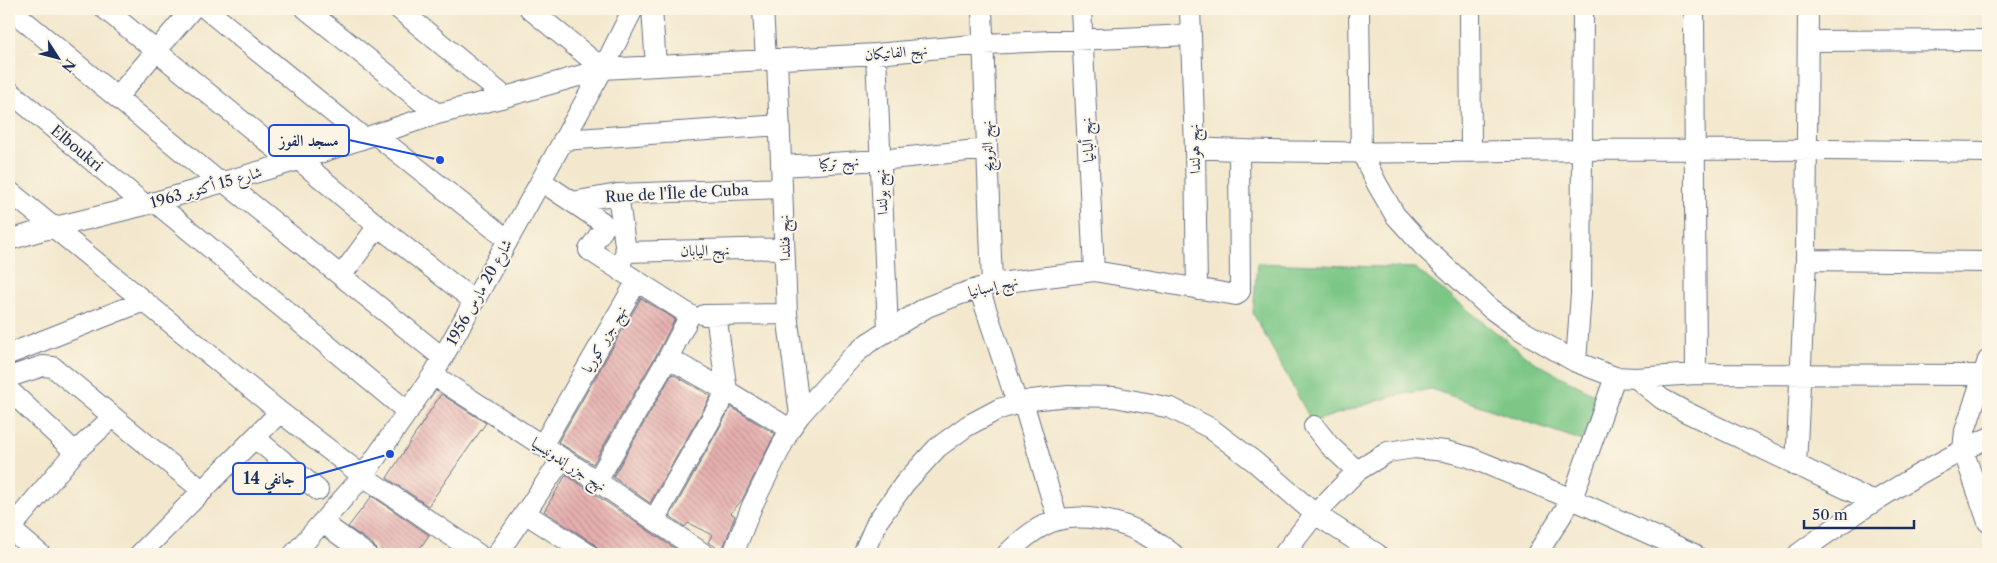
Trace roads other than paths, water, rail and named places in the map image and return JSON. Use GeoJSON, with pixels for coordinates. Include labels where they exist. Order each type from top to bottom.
{"type":"FeatureCollection","features":[{"type":"Feature","properties":{"kind":"street","name":"نهج جزر إندونيسيا"},"geometry":{"type":"LineString","coordinates":[[10,9],[221,182],[341,276],[438,367],[542,446],[654,520],[696,552]]}},
{"type":"Feature","properties":{"kind":"street"},"geometry":{"type":"LineString","coordinates":[[105,9],[155,51],[474,301]]}},
{"type":"Feature","properties":{"kind":"street"},"geometry":{"type":"LineString","coordinates":[[118,97],[192,9]]}},
{"type":"Feature","properties":{"kind":"street"},"geometry":{"type":"LineString","coordinates":[[206,9],[370,137],[508,240]]}},
{"type":"Feature","properties":{"kind":"street"},"geometry":{"type":"LineString","coordinates":[[306,9],[437,114]]}},
{"type":"Feature","properties":{"kind":"street"},"geometry":{"type":"LineString","coordinates":[[399,9],[505,97]]}},
{"type":"Feature","properties":{"kind":"street"},"geometry":{"type":"LineString","coordinates":[[530,9],[603,69]]}},
{"type":"Feature","properties":{"kind":"street","name":"شارع 20 مارس 1956"},"geometry":{"type":"LineString","coordinates":[[294,554],[363,476],[438,367],[603,69],[633,9]]}},
{"type":"Feature","properties":{"kind":"street"},"geometry":{"type":"LineString","coordinates":[[652,9],[656,66]]}},
{"type":"Feature","properties":{"kind":"street","name":"نهج فنلندا"},"geometry":{"type":"LineString","coordinates":[[763,9],[772,60],[780,125],[787,314],[795,422]]}},
{"type":"Feature","properties":{"kind":"street","name":"نهج النرويج"},"geometry":{"type":"LineString","coordinates":[[982,9],[987,149],[986,286],[1020,402],[1058,520]]}},
{"type":"Feature","properties":{"kind":"street","name":"نهج ألبانيا"},"geometry":{"type":"LineString","coordinates":[[1082,9],[1094,271]]}},
{"type":"Feature","properties":{"kind":"street","name":"نهج هولندا"},"geometry":{"type":"LineString","coordinates":[[1190,9],[1195,148],[1197,289]]}},
{"type":"Feature","properties":{"kind":"street"},"geometry":{"type":"LineString","coordinates":[[1359,9],[1361,152],[1395,215],[1424,247],[1490,308],[1519,329],[1576,362],[1615,377],[1636,378],[1696,374],[1801,374],[1986,367],[1965,431],[1963,450],[1988,522]]}},
{"type":"Feature","properties":{"kind":"street"},"geometry":{"type":"LineString","coordinates":[[1470,9],[1471,152]]}},
{"type":"Feature","properties":{"kind":"street"},"geometry":{"type":"LineString","coordinates":[[1576,362],[1581,294],[1583,9]]}},
{"type":"Feature","properties":{"kind":"street"},"geometry":{"type":"LineString","coordinates":[[1694,9],[1696,374]]}},
{"type":"Feature","properties":{"kind":"street"},"geometry":{"type":"LineString","coordinates":[[1796,466],[1806,260],[1808,9]]}},
{"type":"Feature","properties":{"kind":"street","name":"نهج الفاتيكان"},"geometry":{"type":"LineString","coordinates":[[603,69],[876,54],[984,44],[1190,35]]}},
{"type":"Feature","properties":{"kind":"street"},"geometry":{"type":"LineString","coordinates":[[1808,41],[1988,40]]}},
{"type":"Feature","properties":{"kind":"street","name":"نهج بولندا"},"geometry":{"type":"LineString","coordinates":[[876,54],[888,330]]}},
{"type":"Feature","properties":{"kind":"street","name":"شارع 15 أكتوبر 1963"},"geometry":{"type":"LineString","coordinates":[[9,240],[150,203],[370,137],[437,114],[603,69]]}},
{"type":"Feature","properties":{"kind":"street","name":"Elboukri"},"geometry":{"type":"LineString","coordinates":[[9,91],[408,412]]}},
{"type":"Feature","properties":{"kind":"street"},"geometry":{"type":"LineString","coordinates":[[563,140],[780,125]]}},
{"type":"Feature","properties":{"kind":"street"},"geometry":{"type":"LineString","coordinates":[[1195,148],[1361,152],[1694,149],[1988,152]]}},
{"type":"Feature","properties":{"kind":"street","name":"نهج تركيا"},"geometry":{"type":"LineString","coordinates":[[781,166],[880,160],[987,149]]}},
{"type":"Feature","properties":{"kind":"street","name":"نهج إسبانيا"},"geometry":{"type":"LineString","coordinates":[[733,554],[752,506],[795,422],[853,356],[868,343],[927,308],[986,286],[1094,271],[1236,295],[1240,291],[1239,150]]}},
{"type":"Feature","properties":{"kind":"street"},"geometry":{"type":"LineString","coordinates":[[541,181],[604,225],[604,228],[589,250],[622,260]]}},
{"type":"Feature","properties":{"kind":"street","name":"Rue de l'Île de Cuba"},"geometry":{"type":"LineString","coordinates":[[572,202],[618,194],[782,188]]}},
{"type":"Feature","properties":{"kind":"street"},"geometry":{"type":"LineString","coordinates":[[9,191],[280,412],[363,476],[478,554]]}},
{"type":"Feature","properties":{"kind":"street"},"geometry":{"type":"LineString","coordinates":[[618,194],[622,260],[637,281],[690,315],[787,314]]}},
{"type":"Feature","properties":{"kind":"street"},"geometry":{"type":"LineString","coordinates":[[341,276],[378,226]]}},
{"type":"Feature","properties":{"kind":"street","name":"نهج اليابان"},"geometry":{"type":"LineString","coordinates":[[622,260],[784,248]]}},
{"type":"Feature","properties":{"kind":"street"},"geometry":{"type":"LineString","coordinates":[[1806,260],[1988,262]]}},
{"type":"Feature","properties":{"kind":"street","name":"نهج جزر كوريا"},"geometry":{"type":"LineString","coordinates":[[542,446],[637,281]]}},
{"type":"Feature","properties":{"kind":"street"},"geometry":{"type":"LineString","coordinates":[[9,354],[144,300]]}},
{"type":"Feature","properties":{"kind":"street"},"geometry":{"type":"LineString","coordinates":[[597,481],[668,358],[690,315]]}},
{"type":"Feature","properties":{"kind":"street"},"geometry":{"type":"LineString","coordinates":[[654,520],[727,391],[716,315]]}},
{"type":"Feature","properties":{"kind":"street"},"geometry":{"type":"LineString","coordinates":[[668,358],[727,391],[795,422]]}},
{"type":"Feature","properties":{"kind":"street"},"geometry":{"type":"LineString","coordinates":[[9,377],[43,366],[53,367],[203,491]]}},
{"type":"Feature","properties":{"kind":"street"},"geometry":{"type":"LineString","coordinates":[[1537,554],[1572,498],[1615,377]]}},
{"type":"Feature","properties":{"kind":"street"},"geometry":{"type":"LineString","coordinates":[[1636,378],[1662,399],[1686,412],[1872,501]]}},
{"type":"Feature","properties":{"kind":"street"},"geometry":{"type":"LineString","coordinates":[[9,390],[75,452]]}},
{"type":"Feature","properties":{"kind":"street"},"geometry":{"type":"LineString","coordinates":[[863,554],[877,522],[904,483],[937,448],[967,426],[999,409],[1020,402],[1068,396],[1115,397],[1171,408],[1210,428],[1255,462],[1315,514],[1376,554]]}},
{"type":"Feature","properties":{"kind":"street"},"geometry":{"type":"LineString","coordinates":[[140,554],[280,412]]}},
{"type":"Feature","properties":{"kind":"street"},"geometry":{"type":"LineString","coordinates":[[40,554],[9,529],[75,452],[113,417]]}},
{"type":"Feature","properties":{"kind":"street"},"geometry":{"type":"LineString","coordinates":[[1314,426],[1329,445],[1357,471]]}},
{"type":"Feature","properties":{"kind":"street"},"geometry":{"type":"LineString","coordinates":[[255,438],[318,490]]}},
{"type":"Feature","properties":{"kind":"street"},"geometry":{"type":"LineString","coordinates":[[1798,554],[1872,501],[1988,438]]}},
{"type":"Feature","properties":{"kind":"street"},"geometry":{"type":"LineString","coordinates":[[1284,554],[1315,514],[1357,471],[1388,452],[1414,448],[1445,451],[1469,457],[1572,498],[1694,554]]}},
{"type":"Feature","properties":{"kind":"street"},"geometry":{"type":"LineString","coordinates":[[498,554],[562,458]]}},
{"type":"Feature","properties":{"kind":"street"},"geometry":{"type":"LineString","coordinates":[[525,512],[588,554]]}},
{"type":"Feature","properties":{"kind":"street"},"geometry":{"type":"LineString","coordinates":[[1007,554],[1020,541],[1038,529],[1058,520],[1078,518],[1118,524],[1136,530],[1173,554]]}},
{"type":"Feature","properties":{"kind":"street"},"geometry":{"type":"LineString","coordinates":[[323,523],[366,554]]}},
{"type":"Feature","properties":{"kind":"place","name":"مسجد الفوز"},"geometry":{"type":"Point","coordinates":[440,160]}},
{"type":"Feature","properties":{"kind":"place","name":"14 جانفي"},"geometry":{"type":"Point","coordinates":[390,454]}}]}
